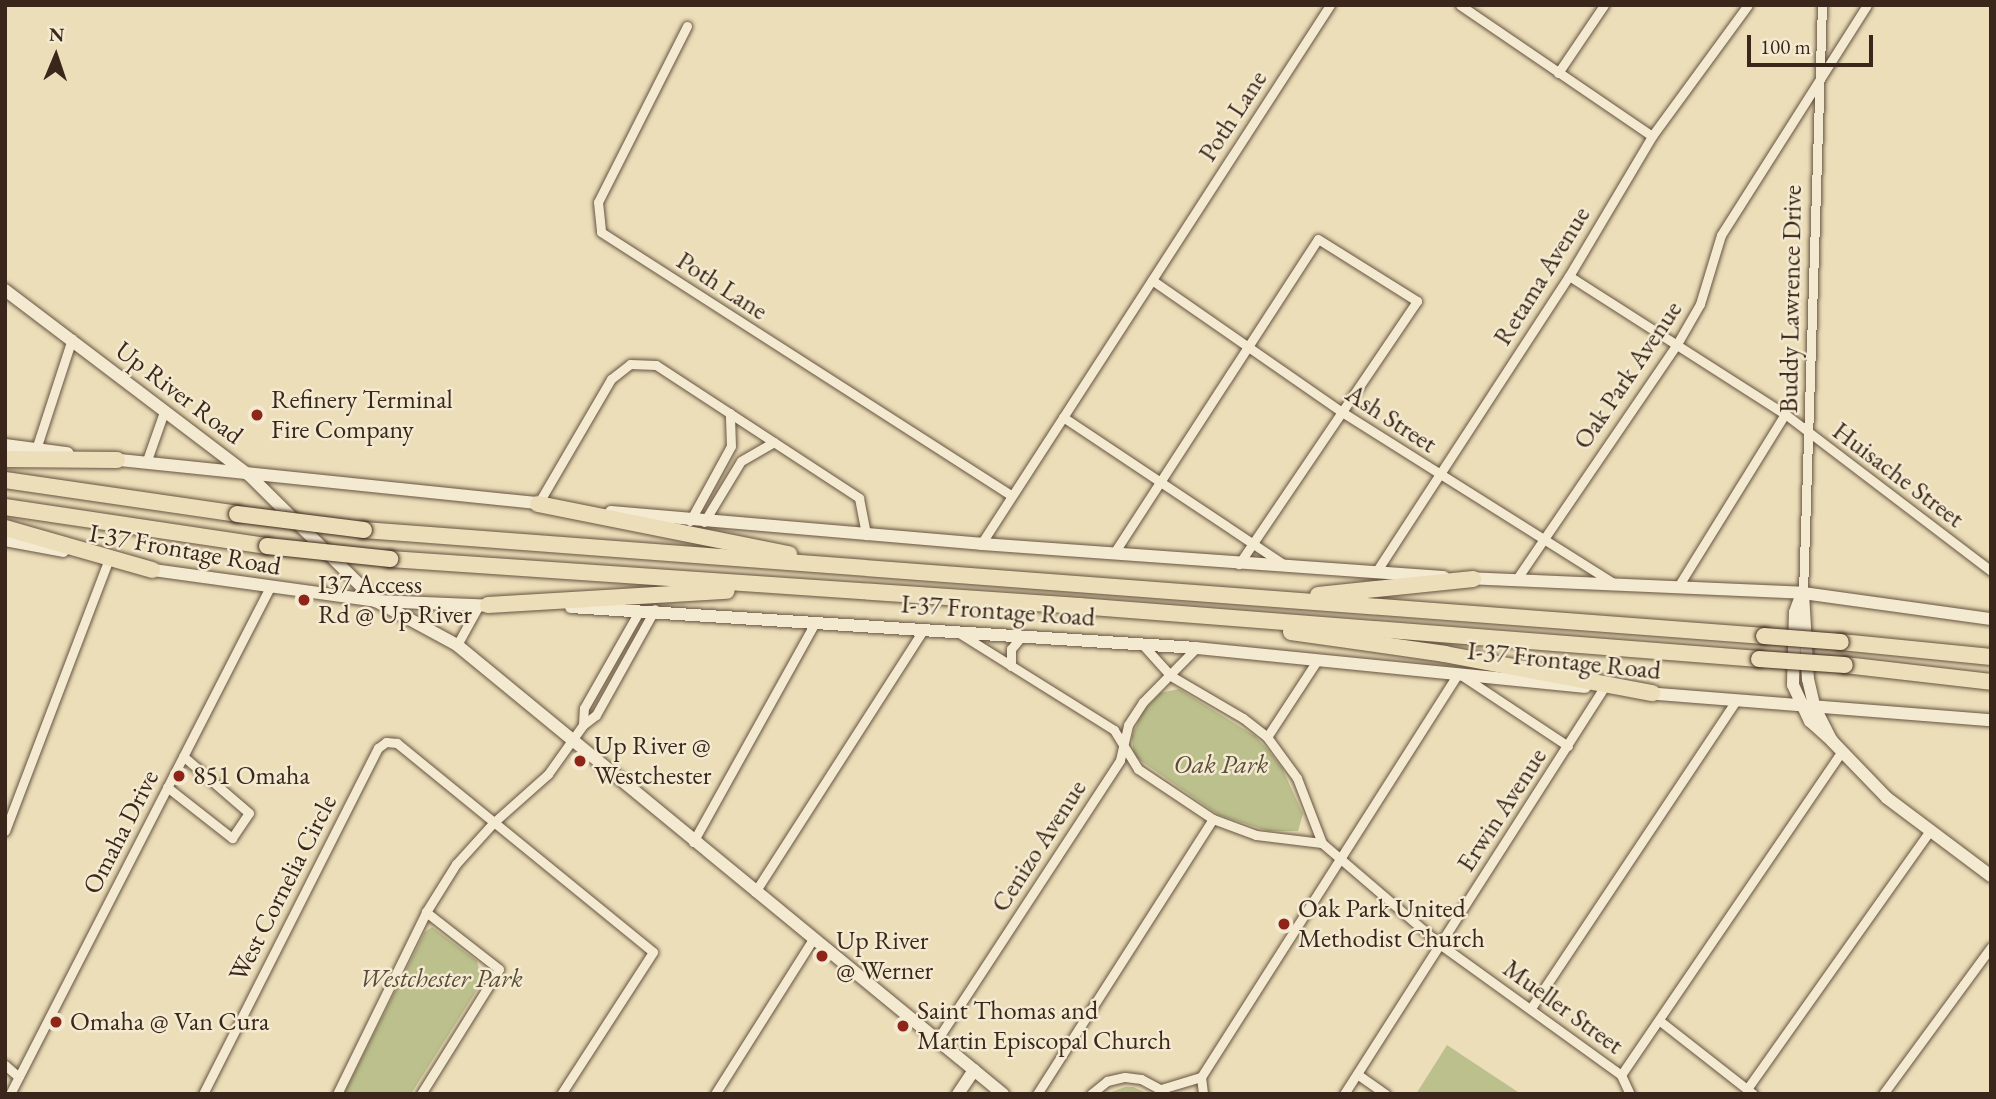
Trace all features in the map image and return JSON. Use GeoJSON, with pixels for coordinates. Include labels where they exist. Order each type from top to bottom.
{"type":"FeatureCollection","features":[{"type":"Feature","properties":{"kind":"highway"},"geometry":{"type":"LineString","coordinates":[[5,459],[117,460]]}},
{"type":"Feature","properties":{"kind":"highway"},"geometry":{"type":"LineString","coordinates":[[5,480],[364,530],[1841,642],[1991,657]]}},
{"type":"Feature","properties":{"kind":"highway"},"geometry":{"type":"LineString","coordinates":[[538,504],[825,565]]}},
{"type":"Feature","properties":{"kind":"highway"},"geometry":{"type":"LineString","coordinates":[[5,507],[267,546],[390,559],[1165,612],[1845,665],[1991,682]]}},
{"type":"Feature","properties":{"kind":"highway"},"geometry":{"type":"LineString","coordinates":[[5,528],[152,570]]}},
{"type":"Feature","properties":{"kind":"highway"},"geometry":{"type":"LineString","coordinates":[[1273,600],[1473,579]]}},
{"type":"Feature","properties":{"kind":"highway"},"geometry":{"type":"LineString","coordinates":[[483,605],[794,587]]}},
{"type":"Feature","properties":{"kind":"highway"},"geometry":{"type":"LineString","coordinates":[[1165,612],[1200,622],[1445,654],[1652,694]]}},
{"type":"Feature","properties":{"kind":"main road","name":"Up River Road"},"geometry":{"type":"LineString","coordinates":[[5,290],[249,475],[376,601],[457,645],[693,842],[1003,1094]]}},
{"type":"Feature","properties":{"kind":"main road"},"geometry":{"type":"LineString","coordinates":[[5,445],[249,475],[690,521],[1239,564],[1473,579],[1679,585],[1803,593],[1991,619]]}},
{"type":"Feature","properties":{"kind":"main road","name":"I-37 Frontage Road"},"geometry":{"type":"LineString","coordinates":[[5,540],[152,570],[268,589],[376,601],[641,608],[1142,644],[1652,694],[1991,720]]}},
{"type":"Feature","properties":{"kind":"main road","name":"Buddy Lawrence Drive"},"geometry":{"type":"LineString","coordinates":[[1803,593],[1795,612],[1792,671],[1820,735],[1830,735],[1841,753],[1887,798],[1991,876]]}},
{"type":"Feature","properties":{"kind":"main road"},"geometry":{"type":"LineString","coordinates":[[1830,735],[1830,716],[1840,708]]}},
{"type":"Feature","properties":{"kind":"main road"},"geometry":{"type":"LineString","coordinates":[[958,1094],[974,1070]]}},
{"type":"Feature","properties":{"kind":"street","name":"Poth Lane"},"geometry":{"type":"LineString","coordinates":[[981,544],[1330,5]]}},
{"type":"Feature","properties":{"kind":"street"},"geometry":{"type":"LineString","coordinates":[[1558,73],[1604,5]]}},
{"type":"Feature","properties":{"kind":"street","name":"Retama Avenue"},"geometry":{"type":"LineString","coordinates":[[1376,572],[1569,276],[1652,136],[1748,5]]}},
{"type":"Feature","properties":{"kind":"street","name":"Buddy Lawrence Drive"},"geometry":{"type":"LineString","coordinates":[[1803,593],[1811,436],[1822,5]]}},
{"type":"Feature","properties":{"kind":"street","name":"Oak Park Avenue"},"geometry":{"type":"LineString","coordinates":[[1516,579],[1677,344],[1700,304],[1721,235],[1867,5]]}},
{"type":"Feature","properties":{"kind":"street"},"geometry":{"type":"LineString","coordinates":[[1461,6],[1652,136]]}},
{"type":"Feature","properties":{"kind":"street","name":"Poth Lane"},"geometry":{"type":"LineString","coordinates":[[687,26],[598,202],[601,232],[1012,496]]}},
{"type":"Feature","properties":{"kind":"street"},"geometry":{"type":"LineString","coordinates":[[1114,553],[1158,481],[1318,239],[1417,301],[1239,564]]}},
{"type":"Feature","properties":{"kind":"street","name":"Huisache Street"},"geometry":{"type":"LineString","coordinates":[[1569,276],[1785,414],[1991,571]]}},
{"type":"Feature","properties":{"kind":"street","name":"Ash Street"},"geometry":{"type":"LineString","coordinates":[[1152,280],[1439,476],[1614,583]]}},
{"type":"Feature","properties":{"kind":"street"},"geometry":{"type":"LineString","coordinates":[[36,449],[72,339]]}},
{"type":"Feature","properties":{"kind":"street"},"geometry":{"type":"LineString","coordinates":[[538,504],[611,379],[629,364],[656,365],[859,498],[866,535]]}},
{"type":"Feature","properties":{"kind":"street"},"geometry":{"type":"LineString","coordinates":[[146,463],[164,412]]}},
{"type":"Feature","properties":{"kind":"street"},"geometry":{"type":"LineString","coordinates":[[690,521],[732,440],[730,413]]}},
{"type":"Feature","properties":{"kind":"street"},"geometry":{"type":"LineString","coordinates":[[1679,585],[1785,414]]}},
{"type":"Feature","properties":{"kind":"street"},"geometry":{"type":"LineString","coordinates":[[1063,417],[1286,566]]}},
{"type":"Feature","properties":{"kind":"street"},"geometry":{"type":"LineString","coordinates":[[704,522],[734,470],[749,453],[774,442]]}},
{"type":"Feature","properties":{"kind":"street"},"geometry":{"type":"LineString","coordinates":[[722,463],[734,470]]}},
{"type":"Feature","properties":{"kind":"street"},"geometry":{"type":"LineString","coordinates":[[5,831],[108,561]]}},
{"type":"Feature","properties":{"kind":"street","name":"Omaha Drive"},"geometry":{"type":"LineString","coordinates":[[10,1094],[268,589]]}},
{"type":"Feature","properties":{"kind":"street"},"geometry":{"type":"LineString","coordinates":[[457,645],[483,605]]}},
{"type":"Feature","properties":{"kind":"street"},"geometry":{"type":"LineString","coordinates":[[583,725],[583,708],[641,608]]}},
{"type":"Feature","properties":{"kind":"street"},"geometry":{"type":"LineString","coordinates":[[337,1094],[426,912],[456,864],[493,823],[548,774],[583,725],[596,715],[655,609]]}},
{"type":"Feature","properties":{"kind":"street"},"geometry":{"type":"LineString","coordinates":[[693,842],[816,621]]}},
{"type":"Feature","properties":{"kind":"street"},"geometry":{"type":"LineString","coordinates":[[755,892],[924,629]]}},
{"type":"Feature","properties":{"kind":"street"},"geometry":{"type":"LineString","coordinates":[[957,632],[1114,730],[1138,769],[1213,819],[1256,835],[1322,843],[1297,778],[1267,737],[1243,718],[1171,676],[1142,644]]}},
{"type":"Feature","properties":{"kind":"street"},"geometry":{"type":"LineString","coordinates":[[1011,666],[1011,649],[1022,636]]}},
{"type":"Feature","properties":{"kind":"street","name":"Cenizo Avenue"},"geometry":{"type":"LineString","coordinates":[[937,1040],[1120,760],[1128,725],[1143,702],[1196,648]]}},
{"type":"Feature","properties":{"kind":"street"},"geometry":{"type":"LineString","coordinates":[[1267,737],[1316,662]]}},
{"type":"Feature","properties":{"kind":"street"},"geometry":{"type":"LineString","coordinates":[[1091,1094],[1107,1081],[1125,1077],[1165,1092],[1201,1077],[1458,673],[1486,695],[1568,746]]}},
{"type":"Feature","properties":{"kind":"street"},"geometry":{"type":"LineString","coordinates":[[1486,695],[1492,677]]}},
{"type":"Feature","properties":{"kind":"street","name":"Erwin Avenue"},"geometry":{"type":"LineString","coordinates":[[1344,1094],[1603,689]]}},
{"type":"Feature","properties":{"kind":"street"},"geometry":{"type":"LineString","coordinates":[[1531,1008],[1736,701]]}},
{"type":"Feature","properties":{"kind":"street","name":"West Cornelia Circle"},"geometry":{"type":"LineString","coordinates":[[203,1094],[377,748],[386,742],[397,743],[493,823]]}},
{"type":"Feature","properties":{"kind":"street"},"geometry":{"type":"LineString","coordinates":[[1621,1074],[1660,1021],[1841,753]]}},
{"type":"Feature","properties":{"kind":"street"},"geometry":{"type":"LineString","coordinates":[[167,787],[232,838],[249,813],[183,756]]}},
{"type":"Feature","properties":{"kind":"street"},"geometry":{"type":"LineString","coordinates":[[1037,1094],[1213,819]]}},
{"type":"Feature","properties":{"kind":"street"},"geometry":{"type":"LineString","coordinates":[[493,823],[653,951],[561,1094]]}},
{"type":"Feature","properties":{"kind":"street"},"geometry":{"type":"LineString","coordinates":[[1660,1021],[1750,1091],[1930,831]]}},
{"type":"Feature","properties":{"kind":"street","name":"Mueller Street"},"geometry":{"type":"LineString","coordinates":[[1322,843],[1441,945],[1621,1074],[1629,1094]]}},
{"type":"Feature","properties":{"kind":"street"},"geometry":{"type":"LineString","coordinates":[[421,1094],[499,969],[426,912]]}},
{"type":"Feature","properties":{"kind":"street"},"geometry":{"type":"LineString","coordinates":[[715,1094],[813,939]]}},
{"type":"Feature","properties":{"kind":"street"},"geometry":{"type":"LineString","coordinates":[[1883,1094],[1991,947]]}},
{"type":"Feature","properties":{"kind":"street"},"geometry":{"type":"LineString","coordinates":[[5,1065],[19,1077]]}},
{"type":"Feature","properties":{"kind":"street"},"geometry":{"type":"LineString","coordinates":[[1357,1074],[1386,1094]]}},
{"type":"Feature","properties":{"kind":"street"},"geometry":{"type":"LineString","coordinates":[[1201,1077],[1203,1094]]}},
{"type":"Feature","properties":{"kind":"green space","name":"Oak Park"},"geometry":{"type":"Polygon","coordinates":[[[1179,689],[1255,736],[1268,750],[1282,768],[1303,814],[1298,831],[1268,831],[1219,815],[1134,756],[1132,736],[1142,713],[1160,693],[1179,689]]]}},
{"type":"Feature","properties":{"kind":"green space","name":"Westchester Park"},"geometry":{"type":"Polygon","coordinates":[[[432,927],[477,961],[482,982],[411,1094],[344,1094],[425,932],[432,927]]]}},
{"type":"Feature","properties":{"kind":"green space"},"geometry":{"type":"Polygon","coordinates":[[[1447,1045],[1465,1057],[1521,1094],[1416,1094],[1447,1045]]]}},
{"type":"Feature","properties":{"kind":"green space"},"geometry":{"type":"Polygon","coordinates":[[[1133,1087],[1149,1094],[1106,1094],[1133,1087]]]}},
{"type":"Feature","properties":{"kind":"place","name":"Refinery Terminal Fire Company"},"geometry":{"type":"Point","coordinates":[257,415]}},
{"type":"Feature","properties":{"kind":"place","name":"I37 Access Rd @ Up River"},"geometry":{"type":"Point","coordinates":[304,600]}},
{"type":"Feature","properties":{"kind":"place","name":"Up River @ Westchester"},"geometry":{"type":"Point","coordinates":[580,761]}},
{"type":"Feature","properties":{"kind":"place","name":"851 Omaha"},"geometry":{"type":"Point","coordinates":[179,776]}},
{"type":"Feature","properties":{"kind":"place","name":"Oak Park United Methodist Church"},"geometry":{"type":"Point","coordinates":[1284,924]}},
{"type":"Feature","properties":{"kind":"place","name":"Up River @ Werner"},"geometry":{"type":"Point","coordinates":[822,956]}},
{"type":"Feature","properties":{"kind":"place","name":"Omaha @ Van Cura"},"geometry":{"type":"Point","coordinates":[56,1022]}},
{"type":"Feature","properties":{"kind":"place","name":"Saint Thomas and Martin Episcopal Church"},"geometry":{"type":"Point","coordinates":[903,1026]}}]}
